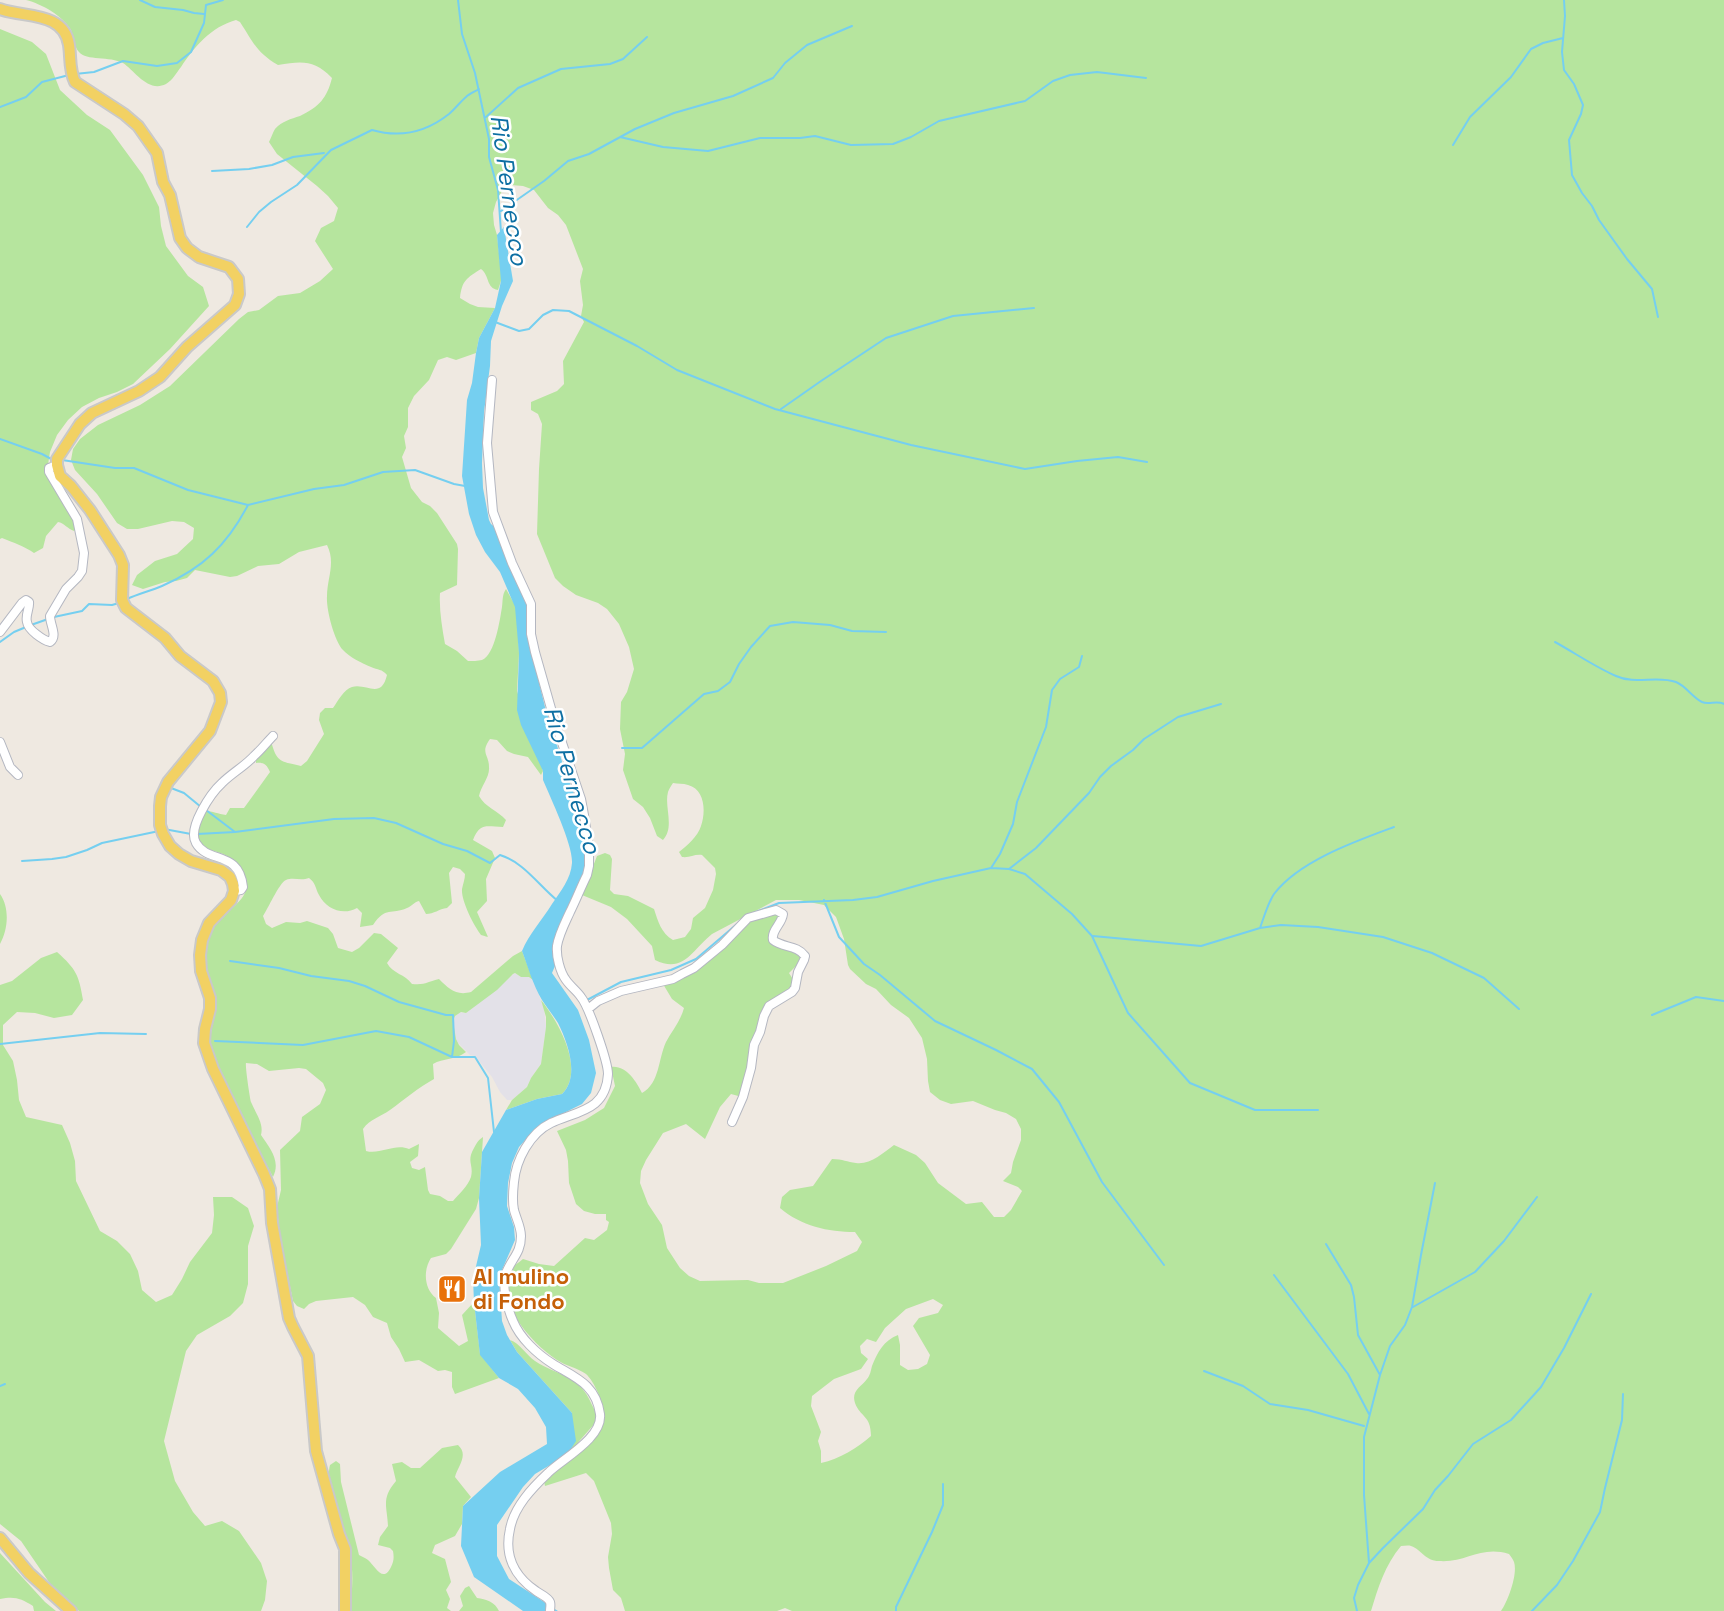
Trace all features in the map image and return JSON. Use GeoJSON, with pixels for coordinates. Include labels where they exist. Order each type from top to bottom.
{"type":"FeatureCollection","features":[{"type":"Feature","properties":{"kind":"main road"},"geometry":{"type":"LineString","coordinates":[[0,9],[44,17],[57,23],[64,31],[69,43],[71,74],[75,82],[124,114],[138,126],[157,153],[180,238],[187,249],[199,257],[229,267],[238,279],[239,294],[235,305],[187,347],[160,377],[139,391],[92,413],[80,423],[57,459],[57,465],[60,476],[90,510],[119,555],[123,565],[122,600],[126,608],[165,638],[180,656],[213,681],[220,693],[221,702],[210,731],[168,782],[161,796],[160,825],[170,846],[179,854],[190,861],[221,870],[230,877],[233,884],[234,891],[231,900],[209,923],[202,940],[201,971],[210,998],[204,1043],[213,1069],[270,1189],[272,1223],[289,1318],[308,1356],[315,1451],[345,1550],[345,1611]]}},
{"type":"Feature","properties":{"kind":"main road"},"geometry":{"type":"LineString","coordinates":[[0,1538],[29,1574],[71,1611]]}},
{"type":"Feature","properties":{"kind":"street"},"geometry":{"type":"LineString","coordinates":[[492,380],[487,442],[493,512],[512,563],[531,604],[531,634],[535,652],[554,719],[581,799],[589,847],[587,874],[561,932],[557,951],[561,972],[585,1004],[608,1067],[606,1087],[594,1104],[579,1113],[543,1127],[530,1141],[520,1158],[514,1181],[514,1209],[522,1232],[519,1253],[505,1275],[507,1305],[519,1332],[536,1351],[552,1364],[583,1381],[597,1403],[600,1414],[600,1424],[597,1430],[569,1458],[550,1471],[519,1506],[509,1530],[510,1560],[514,1570],[521,1579],[547,1598],[550,1608]]}},
{"type":"Feature","properties":{"kind":"street"},"geometry":{"type":"LineString","coordinates":[[0,632],[26,600],[30,605],[28,625],[44,640],[50,642],[53,640],[50,616],[66,589],[82,571],[84,553],[76,519],[49,472],[49,468],[57,465]]}},
{"type":"Feature","properties":{"kind":"street"},"geometry":{"type":"LineString","coordinates":[[234,891],[241,890],[243,887],[236,869],[229,861],[201,849],[194,840],[193,831],[205,805],[221,783],[253,758],[273,735]]}},
{"type":"Feature","properties":{"kind":"street"},"geometry":{"type":"LineString","coordinates":[[0,742],[10,767],[18,775]]}},
{"type":"Feature","properties":{"kind":"street"},"geometry":{"type":"LineString","coordinates":[[585,1004],[621,991],[673,979],[694,968],[722,945],[748,918],[776,910],[783,914],[783,918],[773,933],[773,940],[798,950],[804,956],[804,960],[792,992],[766,1009],[754,1045],[751,1068],[743,1097],[732,1122]]}},
{"type":"Feature","properties":{"kind":"shaded area"},"geometry":{"type":"Polygon","coordinates":[[[515,973],[533,980],[544,1008],[546,1027],[541,1064],[527,1087],[512,1100],[507,1100],[475,1056],[470,1055],[458,1043],[453,1020],[459,1012],[466,1013],[515,973]]]}},
{"type":"Feature","properties":{"kind":"green space"},"geometry":{"type":"Polygon","coordinates":[[[26,0],[1724,0],[1724,1611],[1501,1611],[1507,1601],[1515,1573],[1514,1562],[1509,1554],[1490,1552],[1449,1561],[1434,1561],[1411,1546],[1401,1546],[1386,1569],[1371,1611],[792,1611],[785,1608],[777,1611],[625,1611],[621,1598],[613,1590],[608,1557],[612,1534],[611,1523],[594,1481],[586,1473],[545,1486],[544,1481],[596,1435],[604,1420],[602,1402],[586,1374],[552,1356],[522,1326],[512,1304],[509,1276],[513,1268],[523,1259],[554,1266],[585,1238],[594,1240],[607,1230],[609,1222],[606,1220],[606,1214],[584,1211],[576,1204],[569,1183],[566,1150],[557,1131],[585,1120],[604,1108],[615,1086],[611,1067],[626,1071],[642,1093],[648,1089],[658,1070],[666,1042],[684,1008],[672,999],[663,984],[676,980],[747,920],[775,912],[780,914],[771,939],[802,956],[800,962],[789,973],[794,981],[792,988],[763,1008],[750,1054],[742,1097],[731,1094],[720,1107],[705,1139],[686,1124],[663,1133],[641,1171],[640,1183],[648,1204],[662,1225],[667,1248],[680,1268],[689,1276],[700,1281],[748,1280],[759,1283],[783,1283],[857,1251],[862,1242],[855,1232],[835,1231],[806,1224],[780,1208],[782,1197],[790,1190],[813,1186],[832,1159],[856,1163],[866,1162],[894,1145],[916,1155],[925,1163],[938,1183],[966,1204],[982,1202],[994,1217],[1004,1217],[1022,1191],[1003,1181],[1011,1173],[1021,1140],[1021,1129],[1016,1119],[1006,1113],[973,1101],[951,1104],[940,1100],[930,1092],[927,1059],[922,1038],[909,1018],[850,969],[844,939],[836,917],[824,905],[799,900],[776,900],[712,934],[681,962],[665,964],[655,960],[652,946],[627,919],[611,907],[582,895],[597,856],[605,853],[610,855],[612,859],[610,890],[614,894],[628,896],[654,909],[663,930],[673,940],[685,937],[691,929],[693,918],[705,908],[713,890],[716,874],[715,868],[702,855],[682,857],[679,852],[695,837],[701,826],[703,802],[694,787],[673,783],[668,792],[669,823],[663,840],[657,836],[643,807],[633,799],[623,770],[625,754],[620,729],[621,702],[627,692],[634,669],[629,647],[619,624],[607,609],[576,595],[555,578],[537,534],[542,424],[538,414],[531,410],[531,402],[557,391],[564,384],[563,361],[584,322],[581,316],[583,305],[580,281],[583,269],[566,225],[548,208],[534,190],[523,186],[511,185],[502,191],[493,213],[501,272],[498,290],[492,287],[481,269],[469,277],[462,287],[460,298],[478,307],[495,308],[479,338],[476,353],[456,360],[447,357],[438,360],[429,380],[414,396],[408,408],[408,427],[404,436],[406,448],[402,457],[411,488],[422,502],[437,513],[457,544],[457,585],[440,593],[440,612],[445,644],[468,661],[482,660],[487,657],[494,644],[506,589],[516,607],[519,654],[517,691],[543,771],[541,775],[528,757],[507,751],[497,740],[490,739],[487,744],[485,751],[489,771],[479,796],[506,820],[503,827],[481,828],[473,840],[492,851],[495,858],[486,879],[487,901],[477,912],[488,937],[481,935],[466,906],[462,894],[465,874],[453,867],[449,873],[452,903],[447,908],[432,913],[426,914],[419,901],[407,908],[385,913],[373,925],[360,927],[362,913],[357,908],[341,911],[330,907],[322,900],[309,878],[289,879],[283,882],[263,916],[266,924],[272,928],[286,922],[307,921],[328,928],[338,948],[352,952],[374,933],[381,934],[398,948],[387,963],[392,970],[412,984],[424,984],[439,979],[450,989],[461,993],[471,992],[522,951],[533,980],[515,973],[466,1013],[461,1012],[455,1016],[453,1021],[456,1039],[466,1052],[433,1064],[434,1079],[372,1120],[363,1129],[366,1151],[377,1152],[398,1147],[409,1149],[419,1144],[418,1156],[410,1162],[412,1168],[419,1170],[425,1167],[430,1194],[448,1201],[453,1201],[470,1180],[472,1153],[477,1142],[483,1137],[479,1198],[476,1209],[451,1249],[446,1254],[431,1258],[426,1279],[429,1290],[436,1298],[439,1313],[438,1328],[459,1346],[468,1341],[462,1315],[474,1302],[480,1354],[499,1378],[455,1394],[452,1387],[452,1372],[438,1371],[419,1360],[405,1362],[391,1337],[387,1323],[373,1317],[365,1305],[353,1297],[316,1301],[304,1309],[297,1306],[293,1301],[280,1237],[277,1207],[281,1190],[280,1150],[300,1131],[302,1117],[320,1104],[326,1090],[323,1083],[306,1069],[269,1071],[257,1064],[246,1063],[251,1102],[260,1122],[261,1135],[275,1160],[273,1177],[222,1074],[211,1044],[216,1004],[207,970],[206,948],[216,923],[243,896],[247,881],[240,868],[230,858],[198,842],[197,831],[205,811],[226,815],[230,808],[244,808],[270,772],[265,764],[256,763],[256,758],[271,741],[280,760],[301,766],[307,761],[324,734],[319,720],[320,713],[325,708],[333,708],[349,688],[358,686],[377,689],[381,687],[387,675],[349,655],[337,639],[331,624],[327,602],[331,558],[327,545],[299,552],[279,564],[258,566],[237,576],[230,577],[195,570],[187,578],[143,589],[132,585],[137,575],[155,561],[177,554],[193,539],[194,528],[184,522],[172,521],[138,529],[127,529],[117,523],[97,494],[75,470],[71,460],[73,449],[80,439],[98,425],[140,405],[170,386],[248,312],[259,310],[278,296],[300,293],[320,281],[333,269],[315,241],[321,228],[334,221],[338,208],[317,186],[277,154],[269,142],[275,129],[281,124],[317,105],[328,91],[332,78],[326,72],[308,63],[278,65],[271,61],[260,51],[240,22],[236,20],[219,27],[204,38],[166,84],[153,86],[142,80],[123,63],[82,55],[76,47],[71,30],[63,20],[52,11],[26,0]],[[933,1299],[906,1309],[885,1328],[876,1342],[867,1339],[860,1346],[861,1353],[868,1359],[861,1369],[834,1379],[812,1396],[811,1406],[821,1432],[818,1441],[821,1463],[848,1452],[871,1436],[869,1424],[857,1408],[854,1395],[868,1378],[876,1356],[885,1344],[898,1335],[900,1365],[908,1370],[918,1369],[927,1364],[930,1355],[913,1326],[919,1318],[938,1313],[943,1305],[933,1299]]]}},
{"type":"Feature","properties":{"kind":"green space"},"geometry":{"type":"Polygon","coordinates":[[[0,29],[32,42],[46,54],[60,90],[87,115],[110,130],[143,175],[159,207],[166,246],[188,276],[203,287],[209,306],[170,349],[133,384],[82,407],[57,435],[50,452],[47,471],[66,503],[77,528],[74,531],[58,522],[46,536],[43,548],[34,553],[15,543],[0,539],[0,29]]]}},
{"type":"Feature","properties":{"kind":"green space"},"geometry":{"type":"Polygon","coordinates":[[[0,894],[7,912],[7,919],[0,944],[0,894]]]}},
{"type":"Feature","properties":{"kind":"green space"},"geometry":{"type":"Polygon","coordinates":[[[57,952],[76,973],[83,1000],[72,1015],[54,1018],[35,1013],[17,1012],[3,1025],[3,1045],[13,1061],[19,1100],[26,1117],[62,1125],[75,1161],[76,1181],[100,1231],[117,1241],[130,1254],[138,1271],[142,1290],[156,1302],[172,1295],[190,1262],[212,1233],[213,1197],[232,1197],[248,1208],[254,1226],[248,1246],[248,1284],[243,1303],[230,1316],[197,1335],[186,1351],[164,1441],[175,1481],[193,1512],[205,1526],[222,1521],[239,1531],[261,1563],[267,1581],[261,1611],[79,1611],[51,1585],[21,1541],[0,1524],[0,985],[12,981],[41,958],[57,952]]]}},
{"type":"Feature","properties":{"kind":"green space"},"geometry":{"type":"Polygon","coordinates":[[[541,1000],[555,1020],[567,1046],[571,1072],[569,1084],[562,1094],[537,1099],[506,1110],[512,1100],[527,1087],[541,1064],[546,1017],[541,1000]]]}},
{"type":"Feature","properties":{"kind":"green space"},"geometry":{"type":"Polygon","coordinates":[[[510,1340],[535,1361],[575,1382],[587,1395],[594,1409],[596,1422],[567,1455],[572,1413],[517,1352],[510,1340]]]}},
{"type":"Feature","properties":{"kind":"green space"},"geometry":{"type":"Polygon","coordinates":[[[458,1445],[463,1457],[455,1477],[471,1497],[463,1506],[462,1524],[455,1536],[435,1545],[432,1553],[445,1559],[451,1582],[446,1590],[450,1599],[447,1608],[451,1611],[350,1611],[351,1561],[332,1497],[330,1465],[336,1461],[340,1464],[341,1482],[359,1555],[368,1560],[379,1572],[385,1574],[393,1563],[393,1551],[378,1545],[380,1537],[388,1526],[387,1498],[396,1481],[392,1464],[402,1462],[411,1468],[420,1468],[442,1448],[458,1445]]]}},
{"type":"Feature","properties":{"kind":"green space"},"geometry":{"type":"Polygon","coordinates":[[[0,1553],[56,1611],[34,1611],[33,1606],[21,1599],[0,1599],[0,1553]]]}},
{"type":"Feature","properties":{"kind":"green space"},"geometry":{"type":"Polygon","coordinates":[[[469,1586],[477,1598],[490,1601],[499,1611],[459,1611],[463,1606],[460,1596],[469,1586]]]}},
{"type":"Feature","properties":{"kind":"water"},"geometry":{"type":"Polygon","coordinates":[[[504,227],[513,281],[491,341],[484,412],[483,488],[489,520],[496,528],[529,605],[533,658],[545,707],[577,801],[586,864],[554,939],[555,966],[552,973],[578,1010],[589,1040],[596,1073],[591,1093],[582,1104],[538,1126],[519,1147],[512,1163],[507,1206],[514,1227],[515,1240],[499,1277],[502,1321],[507,1335],[517,1352],[572,1413],[576,1441],[567,1455],[535,1474],[523,1487],[497,1525],[497,1556],[509,1579],[558,1611],[523,1611],[474,1577],[461,1546],[463,1506],[500,1472],[547,1444],[546,1427],[535,1408],[518,1389],[499,1378],[480,1355],[473,1279],[481,1245],[479,1198],[482,1152],[506,1110],[537,1099],[562,1094],[570,1079],[571,1069],[562,1031],[533,982],[522,951],[562,890],[571,869],[571,855],[561,822],[543,780],[543,771],[521,725],[517,710],[519,654],[515,607],[500,572],[476,535],[469,514],[462,476],[467,400],[479,338],[495,308],[501,281],[497,235],[504,227]]]}},
{"type":"Feature","properties":{"kind":"waterway"},"geometry":{"type":"LineString","coordinates":[[140,0],[155,7],[204,14]]}},
{"type":"Feature","properties":{"kind":"waterway"},"geometry":{"type":"LineString","coordinates":[[75,74],[94,72],[123,61],[157,66],[177,63],[191,52],[204,23],[206,5],[223,0]]}},
{"type":"Feature","properties":{"kind":"waterway","name":"Rio Pernecco"},"geometry":{"type":"LineString","coordinates":[[458,0],[462,34],[475,73],[489,139],[489,157],[498,190],[501,232]]}},
{"type":"Feature","properties":{"kind":"waterway"},"geometry":{"type":"LineString","coordinates":[[1564,0],[1562,52],[1564,70],[1574,84],[1583,105],[1569,140],[1572,175],[1599,220],[1652,289],[1658,317]]}},
{"type":"Feature","properties":{"kind":"waterway"},"geometry":{"type":"LineString","coordinates":[[501,211],[568,161],[589,154],[635,129],[674,113],[733,96],[773,78],[785,63],[807,45],[852,26]]}},
{"type":"Feature","properties":{"kind":"waterway"},"geometry":{"type":"LineString","coordinates":[[486,117],[518,88],[561,69],[610,64],[623,59],[647,37]]}},
{"type":"Feature","properties":{"kind":"waterway"},"geometry":{"type":"LineString","coordinates":[[1453,145],[1470,117],[1511,77],[1531,49],[1563,38]]}},
{"type":"Feature","properties":{"kind":"waterway"},"geometry":{"type":"LineString","coordinates":[[620,137],[663,147],[708,151],[760,138],[815,136],[851,145],[893,144],[939,121],[1025,101],[1053,81],[1070,75],[1097,72],[1146,78]]}},
{"type":"Feature","properties":{"kind":"waterway"},"geometry":{"type":"LineString","coordinates":[[0,107],[26,97],[42,82],[69,75]]}},
{"type":"Feature","properties":{"kind":"waterway"},"geometry":{"type":"LineString","coordinates":[[247,227],[259,212],[297,185],[331,150],[372,130],[392,134],[412,132],[431,126],[479,89]]}},
{"type":"Feature","properties":{"kind":"waterway"},"geometry":{"type":"LineString","coordinates":[[212,171],[249,169],[272,165],[293,157],[324,153]]}},
{"type":"Feature","properties":{"kind":"waterway"},"geometry":{"type":"LineString","coordinates":[[781,409],[886,338],[953,316],[1034,308]]}},
{"type":"Feature","properties":{"kind":"waterway"},"geometry":{"type":"LineString","coordinates":[[495,322],[519,331],[529,329],[543,315],[553,310],[569,311],[637,346],[677,370],[775,409],[911,445],[1025,469],[1118,457],[1147,462]]}},
{"type":"Feature","properties":{"kind":"waterway"},"geometry":{"type":"LineString","coordinates":[[0,439],[53,460]]}},
{"type":"Feature","properties":{"kind":"waterway"},"geometry":{"type":"LineString","coordinates":[[62,460],[115,468],[134,468],[188,490],[248,505],[314,489],[344,485],[383,472],[415,470],[465,486]]}},
{"type":"Feature","properties":{"kind":"waterway"},"geometry":{"type":"LineString","coordinates":[[127,599],[177,579],[202,563],[231,532],[248,505]]}},
{"type":"Feature","properties":{"kind":"waterway"},"geometry":{"type":"LineString","coordinates":[[54,617],[82,611],[89,604],[119,603]]}},
{"type":"Feature","properties":{"kind":"waterway"},"geometry":{"type":"LineString","coordinates":[[31,625],[48,619]]}},
{"type":"Feature","properties":{"kind":"waterway"},"geometry":{"type":"LineString","coordinates":[[622,748],[642,748],[704,694],[718,691],[730,682],[751,647],[770,626],[793,622],[830,625],[852,631],[886,632]]}},
{"type":"Feature","properties":{"kind":"waterway"},"geometry":{"type":"LineString","coordinates":[[0,642],[26,627]]}},
{"type":"Feature","properties":{"kind":"waterway"},"geometry":{"type":"LineString","coordinates":[[1555,642],[1623,679],[1669,680],[1680,684],[1702,702],[1724,704]]}},
{"type":"Feature","properties":{"kind":"waterway"},"geometry":{"type":"LineString","coordinates":[[991,868],[1013,824],[1017,802],[1046,727],[1052,690],[1060,679],[1079,667],[1082,656]]}},
{"type":"Feature","properties":{"kind":"waterway"},"geometry":{"type":"LineString","coordinates":[[1009,869],[1036,848],[1089,793],[1100,777],[1144,739],[1178,717],[1221,704]]}},
{"type":"Feature","properties":{"kind":"waterway"},"geometry":{"type":"LineString","coordinates":[[171,788],[184,793],[201,807]]}},
{"type":"Feature","properties":{"kind":"waterway"},"geometry":{"type":"LineString","coordinates":[[206,810],[235,832]]}},
{"type":"Feature","properties":{"kind":"waterway"},"geometry":{"type":"LineString","coordinates":[[197,834],[235,832],[334,819],[374,818],[396,823],[443,844],[467,851],[490,863],[500,855],[509,859],[517,863],[558,901]]}},
{"type":"Feature","properties":{"kind":"waterway"},"geometry":{"type":"LineString","coordinates":[[1260,928],[1274,894],[1298,872],[1329,853],[1394,827]]}},
{"type":"Feature","properties":{"kind":"waterway"},"geometry":{"type":"LineString","coordinates":[[164,829],[191,834]]}},
{"type":"Feature","properties":{"kind":"waterway"},"geometry":{"type":"LineString","coordinates":[[22,861],[66,857],[102,843],[159,831]]}},
{"type":"Feature","properties":{"kind":"waterway"},"geometry":{"type":"LineString","coordinates":[[748,915],[779,903],[877,897],[991,868],[1009,869],[1025,874],[1072,914],[1092,936],[1128,1013],[1190,1083],[1255,1110],[1318,1110]]}},
{"type":"Feature","properties":{"kind":"waterway"},"geometry":{"type":"LineString","coordinates":[[824,900],[839,937],[864,964],[935,1021],[1032,1069],[1059,1102],[1102,1182],[1164,1265]]}},
{"type":"Feature","properties":{"kind":"waterway"},"geometry":{"type":"LineString","coordinates":[[587,1000],[621,982],[671,970],[696,959],[737,924]]}},
{"type":"Feature","properties":{"kind":"waterway"},"geometry":{"type":"LineString","coordinates":[[1093,936],[1201,946],[1260,928],[1281,925],[1318,927],[1383,937],[1432,953],[1484,978],[1519,1009]]}},
{"type":"Feature","properties":{"kind":"waterway"},"geometry":{"type":"LineString","coordinates":[[230,961],[349,981],[399,1002],[453,1015],[452,1057]]}},
{"type":"Feature","properties":{"kind":"waterway"},"geometry":{"type":"LineString","coordinates":[[1652,1015],[1696,997],[1724,1001]]}},
{"type":"Feature","properties":{"kind":"waterway"},"geometry":{"type":"LineString","coordinates":[[215,1041],[303,1045],[376,1031],[409,1037],[452,1057],[475,1057],[488,1078],[494,1132]]}},
{"type":"Feature","properties":{"kind":"waterway"},"geometry":{"type":"LineString","coordinates":[[0,1044],[100,1033],[146,1034]]}},
{"type":"Feature","properties":{"kind":"waterway"},"geometry":{"type":"LineString","coordinates":[[1369,1563],[1364,1495],[1364,1437],[1390,1346],[1405,1325],[1412,1307],[1435,1183]]}},
{"type":"Feature","properties":{"kind":"waterway"},"geometry":{"type":"LineString","coordinates":[[1413,1307],[1475,1272],[1504,1241],[1537,1197]]}},
{"type":"Feature","properties":{"kind":"waterway"},"geometry":{"type":"LineString","coordinates":[[1326,1244],[1351,1285],[1358,1335],[1380,1375]]}},
{"type":"Feature","properties":{"kind":"waterway"},"geometry":{"type":"LineString","coordinates":[[1274,1275],[1348,1374],[1369,1414]]}},
{"type":"Feature","properties":{"kind":"waterway"},"geometry":{"type":"LineString","coordinates":[[1357,1611],[1354,1598],[1369,1563],[1423,1509],[1435,1490],[1473,1444],[1511,1420],[1541,1387],[1591,1294]]}},
{"type":"Feature","properties":{"kind":"waterway"},"geometry":{"type":"LineString","coordinates":[[1204,1371],[1243,1386],[1270,1404],[1308,1410],[1364,1426]]}},
{"type":"Feature","properties":{"kind":"waterway"},"geometry":{"type":"LineString","coordinates":[[0,1386],[5,1384]]}},
{"type":"Feature","properties":{"kind":"waterway"},"geometry":{"type":"LineString","coordinates":[[1532,1611],[1557,1585],[1600,1512],[1622,1420],[1623,1394]]}},
{"type":"Feature","properties":{"kind":"waterway"},"geometry":{"type":"LineString","coordinates":[[896,1611],[943,1505],[943,1484]]}},
{"type":"Feature","properties":{"kind":"place","name":"Al mulino di Fondo"},"geometry":{"type":"Point","coordinates":[452,1289]}}]}
